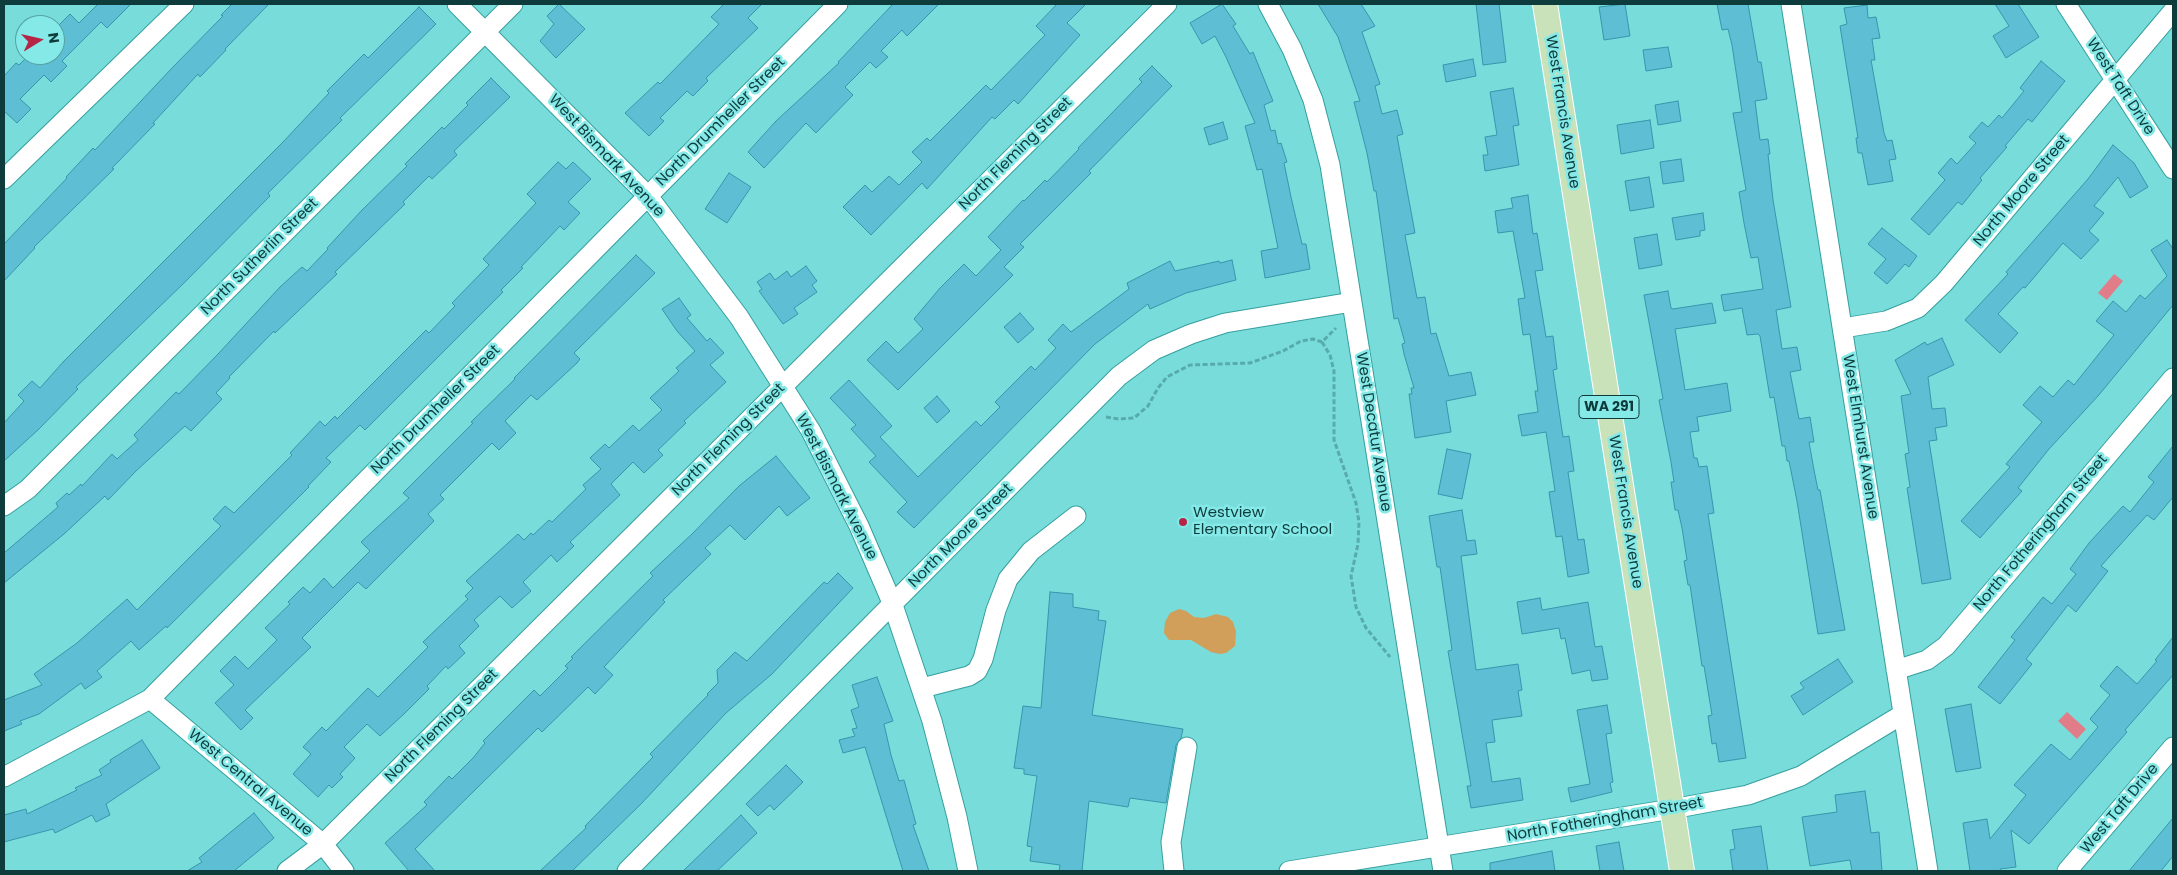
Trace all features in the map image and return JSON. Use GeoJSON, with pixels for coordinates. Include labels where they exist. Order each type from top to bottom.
{"type":"FeatureCollection","features":[{"type":"Feature","properties":{"kind":"main road","name":"West Francis Avenue"},"geometry":{"type":"LineString","coordinates":[[1545,4],[1682,871]]}},
{"type":"Feature","properties":{"kind":"street"},"geometry":{"type":"LineString","coordinates":[[4,179],[184,4]]}},
{"type":"Feature","properties":{"kind":"street","name":"West Bismark Avenue"},"geometry":{"type":"LineString","coordinates":[[457,4],[648,196],[739,316],[784,386],[811,432],[859,526],[893,605],[922,688],[957,816],[968,871]]}},
{"type":"Feature","properties":{"kind":"street","name":"North Sutherlin Street"},"geometry":{"type":"LineString","coordinates":[[4,506],[36,482],[513,4]]}},
{"type":"Feature","properties":{"kind":"street","name":"North Drumheller Street"},"geometry":{"type":"LineString","coordinates":[[4,776],[150,699],[838,4]]}},
{"type":"Feature","properties":{"kind":"street","name":"North Fleming Street"},"geometry":{"type":"LineString","coordinates":[[287,871],[323,844],[1167,4]]}},
{"type":"Feature","properties":{"kind":"street","name":"West Decatur Avenue"},"geometry":{"type":"LineString","coordinates":[[1268,4],[1292,49],[1313,100],[1330,165],[1443,871]]}},
{"type":"Feature","properties":{"kind":"street","name":"West Elmhurst Avenue"},"geometry":{"type":"LineString","coordinates":[[1791,4],[1928,871]]}},
{"type":"Feature","properties":{"kind":"street","name":"West Taft Drive"},"geometry":{"type":"LineString","coordinates":[[2066,4],[2173,169]]}},
{"type":"Feature","properties":{"kind":"street","name":"North Moore Street"},"geometry":{"type":"LineString","coordinates":[[1843,328],[1886,321],[1918,308],[1944,283],[2173,12]]}},
{"type":"Feature","properties":{"kind":"street","name":"North Moore Street"},"geometry":{"type":"LineString","coordinates":[[627,871],[1120,376],[1154,350],[1191,334],[1225,323],[1352,302]]}},
{"type":"Feature","properties":{"kind":"street","name":"North Fotheringham Street"},"geometry":{"type":"LineString","coordinates":[[1896,670],[1927,660],[1946,646],[2173,378]]}},
{"type":"Feature","properties":{"kind":"street"},"geometry":{"type":"LineString","coordinates":[[922,688],[969,676],[977,670],[983,659],[996,610],[1008,578],[1031,551],[1076,516]]}},
{"type":"Feature","properties":{"kind":"street","name":"West Central Avenue"},"geometry":{"type":"LineString","coordinates":[[150,699],[323,844],[344,871]]}},
{"type":"Feature","properties":{"kind":"street","name":"North Fotheringham Street"},"geometry":{"type":"LineString","coordinates":[[1289,871],[1672,809],[1748,794],[1801,776],[1903,714]]}},
{"type":"Feature","properties":{"kind":"street","name":"West Taft Drive"},"geometry":{"type":"LineString","coordinates":[[2067,871],[2173,746]]}},
{"type":"Feature","properties":{"kind":"street"},"geometry":{"type":"LineString","coordinates":[[1174,871],[1171,842],[1186,747]]}},
{"type":"Feature","properties":{"kind":"path"},"geometry":{"type":"LineString","coordinates":[[1322,342],[1336,328]]}},
{"type":"Feature","properties":{"kind":"path"},"geometry":{"type":"LineString","coordinates":[[1106,417],[1119,419],[1134,418],[1148,406],[1167,377],[1190,365],[1250,363],[1308,339],[1322,342],[1330,355],[1334,371],[1334,440],[1356,504],[1359,522],[1358,544],[1350,576],[1356,607],[1366,628],[1394,661]]}},
{"type":"Feature","properties":{"kind":"shaded area"},"geometry":{"type":"Polygon","coordinates":[[[2114,274],[2123,281],[2107,300],[2098,293],[2114,274]]]}},
{"type":"Feature","properties":{"kind":"shaded area"},"geometry":{"type":"Polygon","coordinates":[[[1179,609],[1186,611],[1194,617],[1204,618],[1216,614],[1228,617],[1233,622],[1236,632],[1235,646],[1226,653],[1220,654],[1211,652],[1191,640],[1169,640],[1164,633],[1165,622],[1170,613],[1179,609]]]}},
{"type":"Feature","properties":{"kind":"shaded area"},"geometry":{"type":"Polygon","coordinates":[[[2067,712],[2086,729],[2077,739],[2058,721],[2067,712]]]}},
{"type":"Feature","properties":{"kind":"building"},"geometry":{"type":"Polygon","coordinates":[[[98,4],[131,4],[107,28],[101,22],[65,58],[65,19],[70,14],[79,23],[98,4]]]}},
{"type":"Feature","properties":{"kind":"building"},"geometry":{"type":"Polygon","coordinates":[[[232,4],[269,4],[200,77],[198,74],[153,123],[155,124],[112,168],[114,169],[34,247],[4,281],[4,244],[93,148],[95,150],[223,16],[221,15],[232,4]]]}},
{"type":"Feature","properties":{"kind":"building"},"geometry":{"type":"Polygon","coordinates":[[[559,4],[585,29],[556,58],[540,41],[554,24],[547,16],[559,4]]]}},
{"type":"Feature","properties":{"kind":"building"},"geometry":{"type":"Polygon","coordinates":[[[724,4],[762,4],[748,18],[758,28],[706,78],[708,81],[693,96],[687,91],[660,118],[664,121],[649,136],[625,113],[658,82],[660,84],[719,24],[711,17],[724,4]]]}},
{"type":"Feature","properties":{"kind":"building"},"geometry":{"type":"Polygon","coordinates":[[[893,4],[939,4],[907,36],[902,30],[881,51],[888,57],[876,68],[870,62],[845,87],[853,95],[816,133],[806,123],[764,168],[748,152],[776,121],[839,63],[893,4]]]}},
{"type":"Feature","properties":{"kind":"building"},"geometry":{"type":"Polygon","coordinates":[[[1057,4],[1086,4],[1067,23],[1080,35],[1018,104],[1014,100],[995,119],[992,117],[927,189],[922,183],[871,235],[843,207],[865,185],[872,192],[889,176],[899,185],[922,162],[912,152],[927,138],[930,141],[986,85],[991,90],[1045,35],[1036,26],[1057,4]]]}},
{"type":"Feature","properties":{"kind":"building"},"geometry":{"type":"Polygon","coordinates":[[[1222,4],[1236,24],[1233,26],[1250,54],[1253,52],[1273,101],[1264,105],[1271,131],[1275,130],[1278,144],[1281,143],[1287,162],[1284,163],[1291,197],[1302,244],[1306,244],[1310,269],[1265,278],[1261,251],[1278,248],[1262,169],[1257,170],[1245,126],[1255,123],[1215,36],[1202,44],[1190,23],[1222,4]]]}},
{"type":"Feature","properties":{"kind":"building"},"geometry":{"type":"Polygon","coordinates":[[[1318,4],[1361,4],[1375,26],[1362,32],[1380,84],[1375,86],[1382,114],[1397,110],[1403,134],[1397,136],[1415,233],[1405,235],[1417,298],[1425,297],[1431,334],[1436,333],[1449,376],[1471,372],[1476,395],[1446,401],[1451,432],[1415,438],[1409,394],[1412,394],[1411,388],[1414,388],[1404,354],[1402,344],[1405,343],[1398,318],[1394,319],[1376,191],[1374,191],[1367,153],[1354,102],[1360,101],[1338,37],[1318,4]]]}},
{"type":"Feature","properties":{"kind":"building"},"geometry":{"type":"Polygon","coordinates":[[[1476,4],[1499,4],[1506,62],[1483,65],[1476,4]]]}},
{"type":"Feature","properties":{"kind":"building"},"geometry":{"type":"Polygon","coordinates":[[[1625,4],[1630,36],[1604,40],[1599,7],[1625,4]]]}},
{"type":"Feature","properties":{"kind":"building"},"geometry":{"type":"Polygon","coordinates":[[[1717,4],[1748,4],[1758,62],[1761,62],[1767,99],[1755,101],[1760,140],[1768,139],[1773,200],[1791,307],[1776,310],[1782,349],[1797,347],[1801,370],[1790,372],[1799,419],[1810,417],[1814,442],[1809,442],[1818,490],[1820,490],[1845,630],[1818,634],[1797,501],[1785,446],[1782,446],[1774,397],[1770,398],[1760,336],[1758,334],[1747,335],[1742,308],[1724,311],[1721,295],[1763,289],[1758,257],[1751,258],[1739,192],[1746,190],[1733,113],[1742,112],[1732,45],[1728,29],[1722,30],[1717,4]]]}},
{"type":"Feature","properties":{"kind":"building"},"geometry":{"type":"Polygon","coordinates":[[[1995,4],[2018,4],[2039,37],[2006,58],[1993,36],[2009,26],[1995,4]]]}},
{"type":"Feature","properties":{"kind":"building"},"geometry":{"type":"Polygon","coordinates":[[[1867,5],[1868,18],[1876,17],[1880,38],[1872,39],[1875,60],[1871,60],[1884,133],[1887,141],[1892,140],[1896,159],[1889,160],[1893,181],[1868,185],[1862,153],[1858,153],[1856,138],[1858,138],[1840,26],[1847,24],[1844,8],[1867,5]]]}},
{"type":"Feature","properties":{"kind":"building"},"geometry":{"type":"Polygon","coordinates":[[[419,7],[436,24],[340,118],[342,120],[268,193],[270,196],[183,284],[76,387],[78,389],[39,429],[4,461],[4,423],[24,401],[18,395],[32,381],[40,388],[64,361],[283,142],[329,93],[327,91],[364,54],[368,58],[419,7]]]}},
{"type":"Feature","properties":{"kind":"building"},"geometry":{"type":"Polygon","coordinates":[[[1668,47],[1672,67],[1646,71],[1643,50],[1668,47]]]}},
{"type":"Feature","properties":{"kind":"building"},"geometry":{"type":"Polygon","coordinates":[[[1473,59],[1476,76],[1446,82],[1443,65],[1473,59]]]}},
{"type":"Feature","properties":{"kind":"building"},"geometry":{"type":"Polygon","coordinates":[[[2041,61],[2065,81],[2032,122],[2028,119],[2005,146],[2007,147],[1980,178],[1982,180],[1962,205],[1958,202],[1929,235],[1911,219],[1945,180],[1938,173],[1951,158],[1957,164],[1976,143],[1969,137],[1982,122],[1988,127],[1999,115],[2002,118],[2024,91],[2020,88],[2041,61]]]}},
{"type":"Feature","properties":{"kind":"building"},"geometry":{"type":"Polygon","coordinates":[[[15,64],[65,64],[67,66],[51,82],[44,75],[20,99],[31,109],[17,123],[4,111],[4,76],[15,64]]]}},
{"type":"Feature","properties":{"kind":"building"},"geometry":{"type":"Polygon","coordinates":[[[1152,66],[1172,86],[1089,171],[1091,173],[1020,244],[1024,247],[1004,267],[1013,275],[898,390],[867,360],[886,341],[898,353],[923,329],[914,319],[940,288],[964,264],[976,276],[1001,250],[988,237],[1023,200],[1045,180],[1047,182],[1079,149],[1142,82],[1139,79],[1152,66]]]}},
{"type":"Feature","properties":{"kind":"building"},"geometry":{"type":"Polygon","coordinates":[[[491,78],[510,97],[454,151],[457,155],[432,179],[429,176],[403,202],[405,204],[335,272],[337,274],[275,333],[274,331],[229,377],[216,393],[222,399],[191,431],[185,426],[136,471],[108,500],[105,496],[64,534],[4,583],[4,553],[58,507],[56,503],[67,493],[69,495],[81,484],[82,486],[112,454],[117,459],[138,440],[134,435],[176,392],[179,394],[280,287],[302,267],[307,271],[362,210],[407,166],[405,164],[442,127],[444,129],[468,105],[466,103],[491,78]]]}},
{"type":"Feature","properties":{"kind":"building"},"geometry":{"type":"Polygon","coordinates":[[[1513,88],[1519,125],[1513,126],[1519,165],[1485,171],[1483,155],[1488,155],[1485,137],[1497,135],[1490,92],[1513,88]]]}},
{"type":"Feature","properties":{"kind":"building"},"geometry":{"type":"Polygon","coordinates":[[[1678,101],[1681,121],[1658,125],[1655,105],[1678,101]]]}},
{"type":"Feature","properties":{"kind":"building"},"geometry":{"type":"Polygon","coordinates":[[[1650,120],[1654,148],[1621,154],[1617,125],[1650,120]]]}},
{"type":"Feature","properties":{"kind":"building"},"geometry":{"type":"Polygon","coordinates":[[[1223,122],[1228,139],[1209,145],[1204,128],[1223,122]]]}},
{"type":"Feature","properties":{"kind":"building"},"geometry":{"type":"Polygon","coordinates":[[[2113,145],[2134,163],[2148,187],[2130,198],[2118,177],[2094,206],[2104,213],[2089,231],[2099,240],[2081,259],[2063,243],[2025,288],[2023,287],[1998,314],[2018,333],[2000,353],[1965,320],[2008,274],[2006,272],[2088,179],[2113,145]]]}},
{"type":"Feature","properties":{"kind":"building"},"geometry":{"type":"Polygon","coordinates":[[[1681,159],[1684,181],[1663,184],[1660,162],[1681,159]]]}},
{"type":"Feature","properties":{"kind":"building"},"geometry":{"type":"Polygon","coordinates":[[[558,162],[566,169],[573,162],[591,179],[568,202],[580,213],[564,230],[560,226],[501,290],[503,292],[365,430],[360,425],[326,458],[331,462],[309,487],[167,628],[166,626],[139,650],[131,641],[97,671],[102,677],[85,689],[81,683],[39,714],[20,721],[22,724],[4,731],[4,700],[42,685],[34,674],[77,643],[127,599],[137,610],[221,526],[213,519],[225,506],[234,513],[292,455],[290,453],[320,421],[325,426],[335,416],[337,419],[426,330],[429,333],[455,306],[452,303],[489,265],[483,259],[536,203],[527,194],[558,162]]]}},
{"type":"Feature","properties":{"kind":"building"},"geometry":{"type":"Polygon","coordinates":[[[729,173],[751,187],[727,223],[705,209],[729,173]]]}},
{"type":"Feature","properties":{"kind":"building"},"geometry":{"type":"Polygon","coordinates":[[[1649,177],[1654,207],[1630,211],[1625,181],[1649,177]]]}},
{"type":"Feature","properties":{"kind":"building"},"geometry":{"type":"Polygon","coordinates":[[[1528,195],[1533,234],[1537,233],[1543,270],[1535,271],[1546,337],[1553,336],[1557,369],[1553,370],[1563,437],[1569,436],[1574,471],[1568,472],[1578,540],[1584,539],[1589,573],[1568,577],[1562,536],[1556,537],[1549,492],[1555,491],[1546,432],[1522,436],[1518,415],[1538,412],[1535,391],[1538,391],[1530,334],[1523,335],[1518,299],[1525,298],[1513,231],[1498,233],[1495,211],[1513,208],[1511,198],[1528,195]]]}},
{"type":"Feature","properties":{"kind":"building"},"geometry":{"type":"Polygon","coordinates":[[[1703,213],[1705,230],[1700,231],[1700,236],[1676,240],[1672,218],[1703,213]]]}},
{"type":"Feature","properties":{"kind":"building"},"geometry":{"type":"Polygon","coordinates":[[[1882,228],[1917,256],[1909,267],[1905,264],[1887,284],[1874,273],[1886,259],[1868,244],[1882,228]]]}},
{"type":"Feature","properties":{"kind":"building"},"geometry":{"type":"Polygon","coordinates":[[[1657,234],[1662,265],[1639,269],[1634,238],[1657,234]]]}},
{"type":"Feature","properties":{"kind":"building"},"geometry":{"type":"Polygon","coordinates":[[[2167,240],[2173,249],[2173,305],[2098,396],[2049,449],[2018,488],[2022,491],[1980,538],[1961,521],[2010,467],[2006,464],[2042,422],[2023,405],[2040,386],[2053,397],[2068,380],[2074,385],[2114,335],[2096,321],[2113,301],[2126,312],[2140,295],[2145,299],[2167,276],[2151,250],[2167,240]]]}},
{"type":"Feature","properties":{"kind":"building"},"geometry":{"type":"Polygon","coordinates":[[[636,255],[655,273],[574,353],[580,359],[577,363],[537,400],[531,395],[505,421],[516,433],[499,450],[492,443],[440,495],[444,499],[428,514],[434,521],[366,589],[358,582],[302,638],[311,647],[245,710],[253,718],[241,730],[215,703],[234,685],[220,671],[235,656],[248,669],[277,640],[265,628],[290,604],[288,602],[303,587],[310,593],[324,578],[333,588],[370,551],[361,542],[409,498],[403,493],[636,255]]]}},
{"type":"Feature","properties":{"kind":"building"},"geometry":{"type":"Polygon","coordinates":[[[1232,260],[1236,280],[1186,293],[1150,309],[1148,304],[1095,344],[914,528],[897,512],[907,502],[869,462],[876,456],[851,429],[856,425],[830,398],[849,380],[892,426],[880,437],[918,477],[976,421],[981,426],[1000,407],[995,402],[1031,366],[1035,370],[1056,348],[1048,340],[1063,324],[1071,332],[1129,289],[1127,283],[1170,261],[1175,271],[1232,260]]]}},
{"type":"Feature","properties":{"kind":"building"},"geometry":{"type":"Polygon","coordinates":[[[806,266],[817,281],[812,285],[817,292],[794,308],[798,314],[783,324],[759,291],[762,289],[757,282],[770,273],[775,280],[787,271],[791,277],[806,266]]]}},
{"type":"Feature","properties":{"kind":"building"},"geometry":{"type":"Polygon","coordinates":[[[1668,291],[1671,308],[1673,309],[1712,303],[1716,323],[1675,329],[1685,390],[1727,383],[1731,411],[1697,417],[1699,431],[1690,432],[1694,458],[1697,458],[1699,467],[1707,466],[1714,513],[1708,514],[1746,758],[1719,762],[1716,743],[1712,744],[1708,716],[1712,715],[1704,666],[1702,666],[1690,585],[1688,585],[1684,561],[1687,560],[1682,528],[1678,510],[1675,510],[1671,482],[1674,482],[1659,400],[1663,399],[1644,295],[1668,291]]]}},
{"type":"Feature","properties":{"kind":"building"},"geometry":{"type":"Polygon","coordinates":[[[679,298],[691,315],[687,318],[707,341],[710,338],[724,353],[710,365],[726,382],[684,421],[686,423],[658,450],[663,455],[644,473],[633,462],[611,484],[620,495],[570,542],[574,546],[557,562],[551,555],[523,582],[531,591],[512,608],[500,596],[474,620],[479,626],[459,646],[465,653],[448,669],[446,666],[427,686],[429,689],[405,713],[380,736],[367,724],[344,747],[355,758],[340,774],[343,777],[332,788],[329,785],[318,797],[293,774],[311,754],[303,747],[322,727],[326,731],[368,688],[378,697],[428,647],[423,642],[468,599],[465,596],[473,588],[466,581],[518,534],[524,540],[531,533],[533,535],[549,520],[552,522],[586,489],[583,485],[601,469],[590,458],[605,444],[609,448],[633,425],[639,431],[662,410],[650,398],[679,371],[676,368],[695,351],[677,331],[662,309],[679,298]]]}},
{"type":"Feature","properties":{"kind":"building"},"geometry":{"type":"Polygon","coordinates":[[[1020,313],[1034,329],[1018,343],[1004,327],[1020,313]]]}},
{"type":"Feature","properties":{"kind":"building"},"geometry":{"type":"Polygon","coordinates":[[[1942,338],[1954,365],[1928,377],[1932,409],[1945,408],[1947,426],[1935,428],[1937,440],[1929,441],[1951,579],[1922,584],[1907,488],[1910,487],[1905,454],[1909,453],[1901,396],[1911,394],[1895,360],[1925,342],[1927,345],[1942,338]]]}},
{"type":"Feature","properties":{"kind":"building"},"geometry":{"type":"Polygon","coordinates":[[[937,396],[950,411],[937,423],[924,408],[937,396]]]}},
{"type":"Feature","properties":{"kind":"building"},"geometry":{"type":"Polygon","coordinates":[[[2173,446],[2173,497],[2154,520],[2147,515],[2101,566],[2108,571],[2076,612],[2068,605],[2026,659],[2032,664],[2000,704],[1978,687],[2015,640],[2011,637],[2043,597],[2052,604],[2076,574],[2070,569],[2089,543],[2123,506],[2130,512],[2154,482],[2148,477],[2173,446]]]}},
{"type":"Feature","properties":{"kind":"building"},"geometry":{"type":"Polygon","coordinates":[[[1447,449],[1471,454],[1462,499],[1438,494],[1447,449]]]}},
{"type":"Feature","properties":{"kind":"building"},"geometry":{"type":"Polygon","coordinates":[[[776,456],[810,498],[787,516],[779,506],[745,540],[730,525],[705,548],[711,554],[663,600],[665,602],[604,667],[613,675],[595,694],[588,687],[542,732],[538,728],[415,849],[435,871],[409,871],[385,843],[427,805],[424,802],[449,776],[452,779],[473,758],[485,743],[483,741],[534,690],[540,696],[568,668],[565,666],[573,658],[571,657],[653,576],[650,573],[739,486],[776,456]]]}},
{"type":"Feature","properties":{"kind":"building"},"geometry":{"type":"Polygon","coordinates":[[[1462,510],[1467,541],[1475,540],[1477,554],[1461,556],[1476,670],[1518,664],[1522,690],[1518,691],[1522,716],[1492,720],[1495,742],[1486,743],[1492,782],[1520,778],[1523,800],[1471,808],[1467,786],[1471,786],[1448,651],[1452,650],[1440,567],[1437,567],[1429,516],[1462,510]]]}},
{"type":"Feature","properties":{"kind":"building"},"geometry":{"type":"Polygon","coordinates":[[[838,573],[853,588],[772,674],[726,713],[641,804],[572,871],[540,871],[586,828],[585,826],[653,757],[650,754],[718,683],[717,670],[735,652],[747,661],[824,582],[827,584],[838,573]]]}},
{"type":"Feature","properties":{"kind":"building"},"geometry":{"type":"Polygon","coordinates":[[[1050,592],[1073,594],[1073,607],[1099,611],[1098,620],[1106,621],[1092,715],[1183,729],[1181,738],[1176,745],[1166,803],[1130,798],[1128,807],[1089,801],[1082,871],[1059,871],[1060,865],[1030,861],[1032,847],[1027,846],[1037,776],[1024,774],[1024,769],[1014,768],[1023,706],[1041,708],[1050,592]]]}},
{"type":"Feature","properties":{"kind":"building"},"geometry":{"type":"Polygon","coordinates":[[[1540,598],[1542,610],[1588,602],[1595,647],[1602,646],[1608,679],[1592,681],[1590,670],[1572,674],[1565,638],[1561,639],[1559,628],[1522,634],[1517,602],[1540,598]]]}},
{"type":"Feature","properties":{"kind":"building"},"geometry":{"type":"Polygon","coordinates":[[[2173,637],[2173,675],[2125,730],[2127,732],[2029,844],[2011,830],[2016,867],[2000,869],[2001,871],[1970,871],[1963,823],[1987,819],[1990,839],[2026,795],[2014,785],[2051,744],[2070,760],[2098,727],[2090,719],[2110,695],[2100,686],[2117,666],[2137,684],[2157,661],[2155,660],[2173,637]]]}},
{"type":"Feature","properties":{"kind":"building"},"geometry":{"type":"Polygon","coordinates":[[[1838,659],[1853,682],[1803,715],[1791,696],[1804,688],[1800,683],[1838,659]]]}},
{"type":"Feature","properties":{"kind":"building"},"geometry":{"type":"Polygon","coordinates":[[[877,677],[893,721],[884,724],[891,755],[899,781],[904,780],[916,824],[913,825],[929,871],[903,871],[865,747],[843,753],[839,740],[855,736],[852,729],[857,728],[851,710],[859,707],[852,685],[877,677]]]}},
{"type":"Feature","properties":{"kind":"building"},"geometry":{"type":"Polygon","coordinates":[[[1971,704],[1981,768],[1956,772],[1945,709],[1971,704]]]}},
{"type":"Feature","properties":{"kind":"building"},"geometry":{"type":"Polygon","coordinates":[[[1607,705],[1612,733],[1606,734],[1613,782],[1610,783],[1612,792],[1571,802],[1568,788],[1590,784],[1577,710],[1607,705]]]}},
{"type":"Feature","properties":{"kind":"building"},"geometry":{"type":"Polygon","coordinates":[[[142,740],[160,768],[106,804],[110,815],[96,822],[92,815],[55,833],[53,829],[4,842],[4,815],[26,809],[27,814],[77,790],[75,788],[102,775],[99,770],[111,762],[110,760],[142,740]]]}},
{"type":"Feature","properties":{"kind":"building"},"geometry":{"type":"Polygon","coordinates":[[[786,765],[803,782],[774,810],[770,805],[758,816],[746,804],[786,765]]]}},
{"type":"Feature","properties":{"kind":"building"},"geometry":{"type":"Polygon","coordinates":[[[1865,791],[1871,833],[1879,832],[1882,871],[1852,871],[1850,860],[1810,866],[1802,817],[1837,812],[1835,795],[1865,791]]]}},
{"type":"Feature","properties":{"kind":"building"},"geometry":{"type":"Polygon","coordinates":[[[254,813],[274,838],[234,871],[187,871],[202,862],[199,858],[254,813]]]}},
{"type":"Feature","properties":{"kind":"building"},"geometry":{"type":"Polygon","coordinates":[[[741,815],[757,833],[717,871],[683,871],[741,815]]]}},
{"type":"Feature","properties":{"kind":"building"},"geometry":{"type":"Polygon","coordinates":[[[2173,818],[2173,856],[2161,871],[2129,871],[2173,818]]]}},
{"type":"Feature","properties":{"kind":"building"},"geometry":{"type":"Polygon","coordinates":[[[1761,826],[1768,871],[1733,871],[1730,850],[1735,849],[1732,830],[1761,826]]]}},
{"type":"Feature","properties":{"kind":"building"},"geometry":{"type":"Polygon","coordinates":[[[1619,842],[1624,871],[1600,871],[1596,846],[1619,842]]]}},
{"type":"Feature","properties":{"kind":"building"},"geometry":{"type":"Polygon","coordinates":[[[1552,851],[1555,871],[1490,871],[1490,863],[1552,851]]]}},
{"type":"Feature","properties":{"kind":"place","name":"Westview Elementary School"},"geometry":{"type":"Point","coordinates":[1183,522]}}]}
